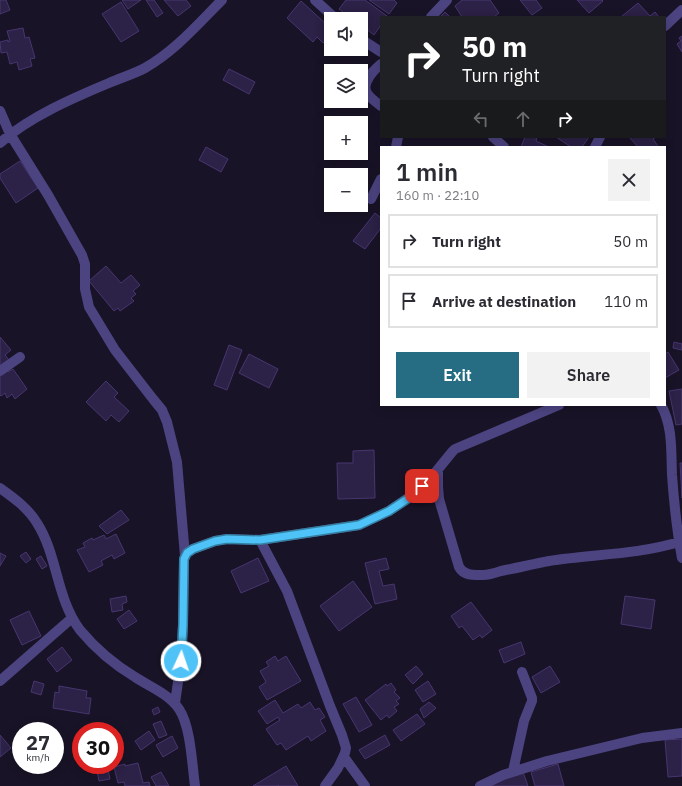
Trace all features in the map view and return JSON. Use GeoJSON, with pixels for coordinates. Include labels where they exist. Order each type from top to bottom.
{"type":"FeatureCollection","features":[{"type":"Feature","properties":{"kind":"street"},"geometry":{"type":"LineString","coordinates":[[0,143],[10,134],[36,117],[101,86],[144,68],[158,59],[175,47],[222,0]]}},
{"type":"Feature","properties":{"kind":"street"},"geometry":{"type":"LineString","coordinates":[[315,0],[328,12]]}},
{"type":"Feature","properties":{"kind":"street"},"geometry":{"type":"LineString","coordinates":[[432,16],[447,0]]}},
{"type":"Feature","properties":{"kind":"street"},"geometry":{"type":"LineString","coordinates":[[666,25],[682,10]]}},
{"type":"Feature","properties":{"kind":"street"},"geometry":{"type":"LineString","coordinates":[[368,44],[380,51]]}},
{"type":"Feature","properties":{"kind":"street"},"geometry":{"type":"LineString","coordinates":[[380,65],[372,72],[366,87],[367,93],[380,105]]}},
{"type":"Feature","properties":{"kind":"street"},"geometry":{"type":"LineString","coordinates":[[0,111],[10,134],[48,194],[82,255],[85,264],[85,289],[89,307],[115,350],[162,410],[167,422],[177,462],[185,556],[181,661],[175,703]]}},
{"type":"Feature","properties":{"kind":"street"},"geometry":{"type":"LineString","coordinates":[[494,138],[503,146]]}},
{"type":"Feature","properties":{"kind":"street"},"geometry":{"type":"LineString","coordinates":[[371,199],[380,181]]}},
{"type":"Feature","properties":{"kind":"street"},"geometry":{"type":"LineString","coordinates":[[0,372],[20,357]]}},
{"type":"Feature","properties":{"kind":"street"},"geometry":{"type":"LineString","coordinates":[[185,556],[193,549],[215,541],[227,539],[260,540],[359,525],[389,511],[415,494],[438,470],[455,449],[557,406]]}},
{"type":"Feature","properties":{"kind":"street"},"geometry":{"type":"LineString","coordinates":[[661,406],[669,424],[679,542],[682,558]]}},
{"type":"Feature","properties":{"kind":"street"},"geometry":{"type":"LineString","coordinates":[[438,470],[439,499],[461,570],[467,574],[484,576],[539,563],[568,558],[615,554],[664,547],[679,542]]}},
{"type":"Feature","properties":{"kind":"street"},"geometry":{"type":"LineString","coordinates":[[0,488],[24,507],[38,524],[49,552],[66,607],[72,618],[90,641],[116,664],[175,703],[183,717],[190,747],[195,786]]}},
{"type":"Feature","properties":{"kind":"street"},"geometry":{"type":"LineString","coordinates":[[260,540],[284,585],[346,748],[344,757],[325,786]]}},
{"type":"Feature","properties":{"kind":"street"},"geometry":{"type":"LineString","coordinates":[[0,681],[72,618]]}},
{"type":"Feature","properties":{"kind":"street"},"geometry":{"type":"LineString","coordinates":[[513,771],[524,721],[532,701],[522,672]]}},
{"type":"Feature","properties":{"kind":"street"},"geometry":{"type":"LineString","coordinates":[[480,786],[488,781],[513,771],[546,761],[642,738],[682,733]]}},
{"type":"Feature","properties":{"kind":"street"},"geometry":{"type":"LineString","coordinates":[[344,757],[365,786]]}},
{"type":"Feature","properties":{"kind":"building"},"geometry":{"type":"Polygon","coordinates":[[[0,0],[6,0],[10,10],[0,14],[0,0]]]}},
{"type":"Feature","properties":{"kind":"building"},"geometry":{"type":"Polygon","coordinates":[[[122,0],[141,0],[128,9],[122,0]]]}},
{"type":"Feature","properties":{"kind":"building"},"geometry":{"type":"Polygon","coordinates":[[[146,0],[154,0],[163,13],[157,17],[146,0]]]}},
{"type":"Feature","properties":{"kind":"building"},"geometry":{"type":"Polygon","coordinates":[[[164,0],[186,0],[191,6],[178,16],[164,0]]]}},
{"type":"Feature","properties":{"kind":"building"},"geometry":{"type":"Polygon","coordinates":[[[346,0],[365,0],[387,16],[380,16],[380,26],[374,35],[368,30],[368,12],[343,12],[339,9],[346,0]]]}},
{"type":"Feature","properties":{"kind":"building"},"geometry":{"type":"Polygon","coordinates":[[[369,0],[394,0],[397,3],[389,14],[369,0]]]}},
{"type":"Feature","properties":{"kind":"building"},"geometry":{"type":"Polygon","coordinates":[[[462,0],[490,0],[499,13],[495,16],[461,16],[455,6],[462,0]]]}},
{"type":"Feature","properties":{"kind":"building"},"geometry":{"type":"Polygon","coordinates":[[[520,0],[536,0],[542,8],[532,15],[520,0]]]}},
{"type":"Feature","properties":{"kind":"building"},"geometry":{"type":"Polygon","coordinates":[[[577,0],[602,0],[603,1],[589,13],[577,0]]]}},
{"type":"Feature","properties":{"kind":"building"},"geometry":{"type":"Polygon","coordinates":[[[301,1],[324,22],[324,42],[323,43],[317,37],[313,42],[287,18],[301,1]]]}},
{"type":"Feature","properties":{"kind":"building"},"geometry":{"type":"Polygon","coordinates":[[[121,2],[139,31],[121,42],[102,14],[121,2]]]}},
{"type":"Feature","properties":{"kind":"building"},"geometry":{"type":"Polygon","coordinates":[[[638,3],[650,16],[622,16],[638,3]]]}},
{"type":"Feature","properties":{"kind":"building"},"geometry":{"type":"Polygon","coordinates":[[[445,12],[449,16],[441,16],[445,12]]]}},
{"type":"Feature","properties":{"kind":"building"},"geometry":{"type":"Polygon","coordinates":[[[655,12],[658,16],[650,16],[655,12]]]}},
{"type":"Feature","properties":{"kind":"building"},"geometry":{"type":"Polygon","coordinates":[[[23,28],[25,38],[29,37],[35,58],[30,59],[32,66],[19,70],[17,62],[10,64],[7,52],[1,53],[0,42],[10,41],[7,31],[23,28]]]}},
{"type":"Feature","properties":{"kind":"building"},"geometry":{"type":"Polygon","coordinates":[[[682,36],[682,52],[677,44],[681,41],[679,38],[682,36]]]}},
{"type":"Feature","properties":{"kind":"building"},"geometry":{"type":"Polygon","coordinates":[[[229,69],[255,82],[249,94],[223,80],[229,69]]]}},
{"type":"Feature","properties":{"kind":"building"},"geometry":{"type":"Polygon","coordinates":[[[525,138],[537,138],[536,141],[547,146],[521,146],[525,138]]]}},
{"type":"Feature","properties":{"kind":"building"},"geometry":{"type":"Polygon","coordinates":[[[558,138],[588,138],[583,146],[570,146],[558,138]]]}},
{"type":"Feature","properties":{"kind":"building"},"geometry":{"type":"Polygon","coordinates":[[[630,138],[654,138],[653,139],[658,146],[637,146],[630,138]]]}},
{"type":"Feature","properties":{"kind":"building"},"geometry":{"type":"Polygon","coordinates":[[[206,147],[228,159],[221,172],[199,160],[206,147]]]}},
{"type":"Feature","properties":{"kind":"building"},"geometry":{"type":"Polygon","coordinates":[[[20,161],[38,188],[16,203],[0,178],[0,174],[20,161]]]}},
{"type":"Feature","properties":{"kind":"building"},"geometry":{"type":"Polygon","coordinates":[[[375,213],[380,217],[380,229],[365,249],[353,241],[375,213]]]}},
{"type":"Feature","properties":{"kind":"building"},"geometry":{"type":"Polygon","coordinates":[[[106,266],[121,283],[131,275],[140,285],[133,291],[136,294],[131,298],[134,301],[120,311],[118,308],[114,311],[89,281],[106,266]]]}},
{"type":"Feature","properties":{"kind":"building"},"geometry":{"type":"Polygon","coordinates":[[[0,337],[11,350],[5,355],[9,360],[0,368],[0,337]]]}},
{"type":"Feature","properties":{"kind":"building"},"geometry":{"type":"Polygon","coordinates":[[[674,342],[682,344],[682,350],[673,348],[674,342]]]}},
{"type":"Feature","properties":{"kind":"building"},"geometry":{"type":"Polygon","coordinates":[[[229,345],[242,350],[227,390],[214,385],[229,345]]]}},
{"type":"Feature","properties":{"kind":"building"},"geometry":{"type":"Polygon","coordinates":[[[668,352],[679,370],[666,377],[666,353],[668,352]]]}},
{"type":"Feature","properties":{"kind":"building"},"geometry":{"type":"Polygon","coordinates":[[[249,354],[278,369],[269,388],[239,373],[249,354]]]}},
{"type":"Feature","properties":{"kind":"building"},"geometry":{"type":"Polygon","coordinates":[[[13,369],[27,389],[15,399],[12,394],[7,398],[5,393],[1,396],[0,395],[0,375],[7,370],[8,372],[13,369]]]}},
{"type":"Feature","properties":{"kind":"building"},"geometry":{"type":"Polygon","coordinates":[[[106,381],[118,393],[114,397],[129,411],[119,422],[111,415],[106,421],[86,402],[106,381]]]}},
{"type":"Feature","properties":{"kind":"building"},"geometry":{"type":"Polygon","coordinates":[[[682,389],[682,424],[676,425],[669,391],[682,389]]]}},
{"type":"Feature","properties":{"kind":"building"},"geometry":{"type":"Polygon","coordinates":[[[374,450],[375,498],[338,499],[337,463],[353,463],[353,451],[374,450]]]}},
{"type":"Feature","properties":{"kind":"building"},"geometry":{"type":"Polygon","coordinates":[[[680,463],[682,463],[682,498],[680,463]]]}},
{"type":"Feature","properties":{"kind":"building"},"geometry":{"type":"Polygon","coordinates":[[[121,510],[129,520],[107,534],[99,526],[121,510]]]}},
{"type":"Feature","properties":{"kind":"building"},"geometry":{"type":"Polygon","coordinates":[[[116,534],[125,553],[114,559],[112,555],[101,561],[103,565],[89,572],[77,550],[85,547],[83,543],[92,538],[93,540],[104,535],[106,539],[116,534]]]}},
{"type":"Feature","properties":{"kind":"building"},"geometry":{"type":"Polygon","coordinates":[[[26,552],[31,559],[26,563],[20,556],[26,552]]]}},
{"type":"Feature","properties":{"kind":"building"},"geometry":{"type":"Polygon","coordinates":[[[0,553],[6,556],[0,566],[0,553]]]}},
{"type":"Feature","properties":{"kind":"building"},"geometry":{"type":"Polygon","coordinates":[[[41,556],[47,566],[42,569],[36,559],[41,556]]]}},
{"type":"Feature","properties":{"kind":"building"},"geometry":{"type":"Polygon","coordinates":[[[258,558],[269,581],[241,593],[231,571],[258,558]]]}},
{"type":"Feature","properties":{"kind":"building"},"geometry":{"type":"Polygon","coordinates":[[[386,558],[389,569],[379,571],[383,586],[394,584],[397,599],[375,604],[365,563],[386,558]]]}},
{"type":"Feature","properties":{"kind":"building"},"geometry":{"type":"Polygon","coordinates":[[[353,581],[372,607],[339,631],[320,606],[353,581]]]}},
{"type":"Feature","properties":{"kind":"building"},"geometry":{"type":"Polygon","coordinates":[[[126,596],[127,602],[122,604],[123,610],[112,612],[110,599],[126,596]]]}},
{"type":"Feature","properties":{"kind":"building"},"geometry":{"type":"Polygon","coordinates":[[[625,596],[655,600],[651,629],[621,624],[625,596]]]}},
{"type":"Feature","properties":{"kind":"building"},"geometry":{"type":"Polygon","coordinates":[[[471,602],[492,630],[482,638],[480,635],[473,640],[462,626],[459,628],[451,616],[471,602]]]}},
{"type":"Feature","properties":{"kind":"building"},"geometry":{"type":"Polygon","coordinates":[[[129,610],[137,621],[124,629],[117,619],[129,610]]]}},
{"type":"Feature","properties":{"kind":"building"},"geometry":{"type":"Polygon","coordinates":[[[29,611],[41,636],[22,645],[10,620],[29,611]]]}},
{"type":"Feature","properties":{"kind":"building"},"geometry":{"type":"Polygon","coordinates":[[[521,642],[525,654],[504,663],[499,650],[521,642]]]}},
{"type":"Feature","properties":{"kind":"building"},"geometry":{"type":"Polygon","coordinates":[[[62,647],[72,660],[57,672],[47,659],[62,647]]]}},
{"type":"Feature","properties":{"kind":"building"},"geometry":{"type":"Polygon","coordinates":[[[275,656],[278,661],[286,656],[301,681],[267,700],[259,687],[266,682],[260,671],[269,666],[266,662],[275,656]]]}},
{"type":"Feature","properties":{"kind":"building"},"geometry":{"type":"Polygon","coordinates":[[[416,666],[423,674],[413,684],[405,675],[416,666]]]}},
{"type":"Feature","properties":{"kind":"building"},"geometry":{"type":"Polygon","coordinates":[[[550,666],[560,682],[541,693],[532,677],[550,666]]]}},
{"type":"Feature","properties":{"kind":"building"},"geometry":{"type":"Polygon","coordinates":[[[34,681],[44,684],[41,695],[31,692],[34,681]]]}},
{"type":"Feature","properties":{"kind":"building"},"geometry":{"type":"Polygon","coordinates":[[[428,681],[436,694],[423,702],[415,690],[428,681]]]}},
{"type":"Feature","properties":{"kind":"building"},"geometry":{"type":"Polygon","coordinates":[[[391,683],[396,690],[394,692],[400,698],[396,701],[399,704],[394,707],[397,711],[389,718],[387,715],[381,720],[365,700],[386,684],[387,686],[391,683]]]}},
{"type":"Feature","properties":{"kind":"building"},"geometry":{"type":"Polygon","coordinates":[[[59,686],[87,691],[86,698],[91,698],[89,714],[53,708],[55,692],[59,693],[59,686]]]}},
{"type":"Feature","properties":{"kind":"building"},"geometry":{"type":"Polygon","coordinates":[[[356,697],[372,725],[359,732],[343,704],[356,697]]]}},
{"type":"Feature","properties":{"kind":"building"},"geometry":{"type":"Polygon","coordinates":[[[275,700],[283,713],[298,704],[301,708],[310,702],[315,710],[319,708],[325,717],[320,720],[326,731],[311,741],[308,736],[286,750],[281,743],[277,745],[266,729],[280,720],[278,717],[267,724],[258,711],[275,700]]]}},
{"type":"Feature","properties":{"kind":"building"},"geometry":{"type":"Polygon","coordinates":[[[429,702],[436,708],[424,718],[420,709],[429,702]]]}},
{"type":"Feature","properties":{"kind":"building"},"geometry":{"type":"Polygon","coordinates":[[[158,707],[160,712],[154,715],[152,710],[158,707]]]}},
{"type":"Feature","properties":{"kind":"building"},"geometry":{"type":"Polygon","coordinates":[[[417,714],[425,724],[401,741],[393,730],[417,714]]]}},
{"type":"Feature","properties":{"kind":"building"},"geometry":{"type":"Polygon","coordinates":[[[161,721],[167,735],[159,738],[153,724],[161,721]]]}},
{"type":"Feature","properties":{"kind":"building"},"geometry":{"type":"Polygon","coordinates":[[[149,731],[155,740],[141,750],[135,741],[149,731]]]}},
{"type":"Feature","properties":{"kind":"building"},"geometry":{"type":"Polygon","coordinates":[[[0,735],[11,748],[0,757],[0,735]]]}},
{"type":"Feature","properties":{"kind":"building"},"geometry":{"type":"Polygon","coordinates":[[[385,735],[390,745],[365,759],[359,750],[385,735]]]}},
{"type":"Feature","properties":{"kind":"building"},"geometry":{"type":"Polygon","coordinates":[[[172,736],[178,748],[163,757],[156,745],[172,736]]]}},
{"type":"Feature","properties":{"kind":"building"},"geometry":{"type":"Polygon","coordinates":[[[682,739],[682,776],[668,777],[665,740],[682,739]]]}},
{"type":"Feature","properties":{"kind":"building"},"geometry":{"type":"Polygon","coordinates":[[[138,763],[143,783],[149,782],[150,786],[125,786],[124,782],[118,783],[116,774],[124,774],[125,764],[125,766],[138,763]]]}},
{"type":"Feature","properties":{"kind":"building"},"geometry":{"type":"Polygon","coordinates":[[[558,764],[564,786],[535,786],[531,772],[558,764]]]}},
{"type":"Feature","properties":{"kind":"building"},"geometry":{"type":"Polygon","coordinates":[[[286,766],[298,786],[253,786],[286,766]]]}},
{"type":"Feature","properties":{"kind":"building"},"geometry":{"type":"Polygon","coordinates":[[[161,772],[169,786],[156,786],[151,777],[161,772]]]}},
{"type":"Feature","properties":{"kind":"building"},"geometry":{"type":"Polygon","coordinates":[[[523,772],[528,786],[492,786],[492,784],[523,772]]]}},
{"type":"Feature","properties":{"kind":"building"},"geometry":{"type":"Polygon","coordinates":[[[98,774],[109,774],[110,779],[99,781],[98,774]]]}},
{"type":"Feature","properties":{"kind":"route"},"geometry":{"type":"LineString","coordinates":[[181,661],[184,559],[187,553],[193,549],[215,541],[227,539],[260,540],[359,525],[389,511],[415,494],[422,486]]}}]}
